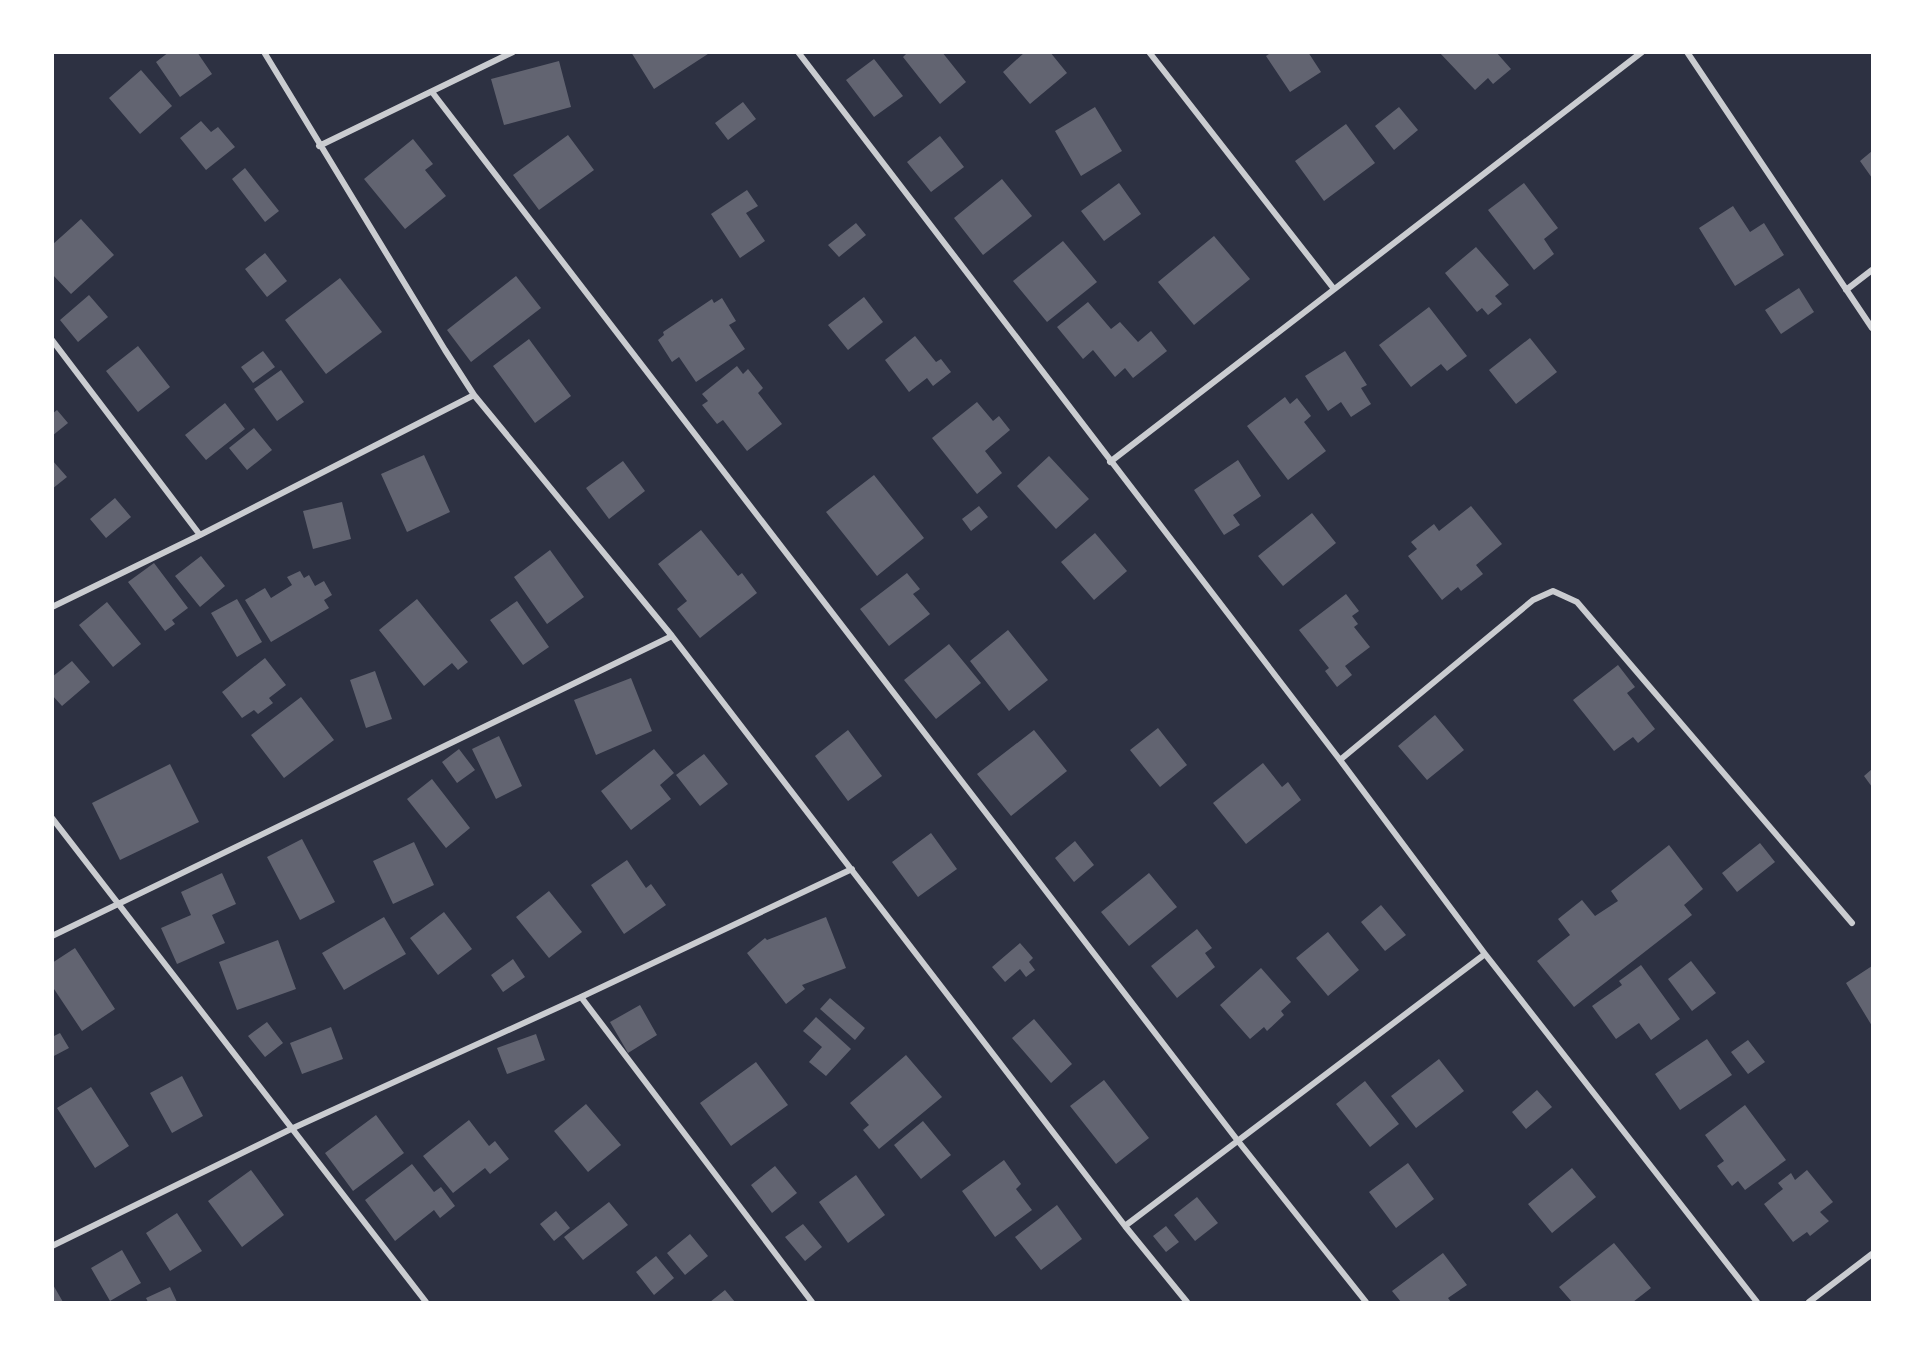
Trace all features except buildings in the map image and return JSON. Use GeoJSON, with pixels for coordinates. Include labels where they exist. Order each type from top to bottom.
{"type":"FeatureCollection","features":[{"type":"Feature","properties":{"kind":"street"},"geometry":{"type":"LineString","coordinates":[[264,52],[444,350],[474,394],[672,636],[1125,1226],[1187,1302]]}},
{"type":"Feature","properties":{"kind":"street"},"geometry":{"type":"LineString","coordinates":[[319,146],[513,52]]}},
{"type":"Feature","properties":{"kind":"street"},"geometry":{"type":"LineString","coordinates":[[798,52],[1340,760],[1485,954],[1757,1302]]}},
{"type":"Feature","properties":{"kind":"street"},"geometry":{"type":"LineString","coordinates":[[1149,52],[1334,289]]}},
{"type":"Feature","properties":{"kind":"street"},"geometry":{"type":"LineString","coordinates":[[1110,462],[1642,52]]}},
{"type":"Feature","properties":{"kind":"street"},"geometry":{"type":"LineString","coordinates":[[1687,52],[1872,328]]}},
{"type":"Feature","properties":{"kind":"street"},"geometry":{"type":"LineString","coordinates":[[432,92],[1238,1141],[1366,1302]]}},
{"type":"Feature","properties":{"kind":"street"},"geometry":{"type":"LineString","coordinates":[[1846,290],[1872,270]]}},
{"type":"Feature","properties":{"kind":"street"},"geometry":{"type":"LineString","coordinates":[[52,340],[201,535]]}},
{"type":"Feature","properties":{"kind":"street"},"geometry":{"type":"LineString","coordinates":[[52,607],[201,535],[474,394]]}},
{"type":"Feature","properties":{"kind":"street"},"geometry":{"type":"LineString","coordinates":[[1340,760],[1533,600],[1553,591],[1577,602],[1852,923]]}},
{"type":"Feature","properties":{"kind":"street"},"geometry":{"type":"LineString","coordinates":[[52,936],[672,636]]}},
{"type":"Feature","properties":{"kind":"street"},"geometry":{"type":"LineString","coordinates":[[52,818],[426,1302]]}},
{"type":"Feature","properties":{"kind":"street"},"geometry":{"type":"LineString","coordinates":[[52,1246],[291,1129],[852,869]]}},
{"type":"Feature","properties":{"kind":"street"},"geometry":{"type":"LineString","coordinates":[[1125,1226],[1485,954]]}},
{"type":"Feature","properties":{"kind":"street"},"geometry":{"type":"LineString","coordinates":[[580,997],[812,1302]]}},
{"type":"Feature","properties":{"kind":"street"},"geometry":{"type":"LineString","coordinates":[[1809,1302],[1872,1254]]}}]}
